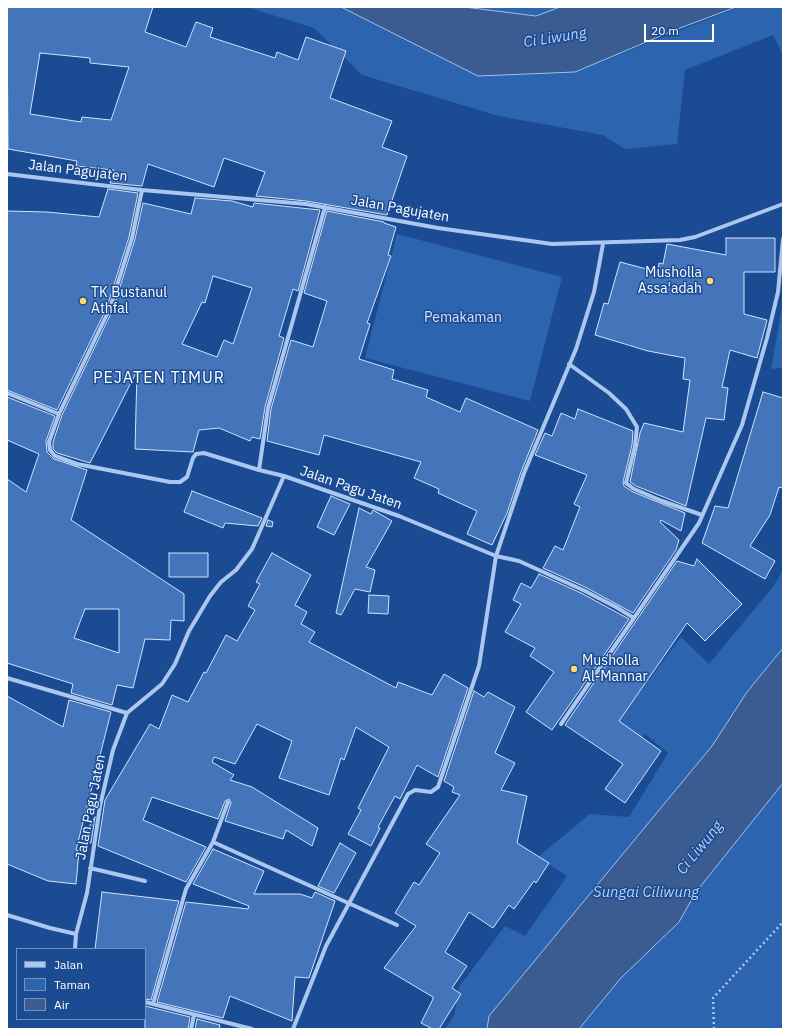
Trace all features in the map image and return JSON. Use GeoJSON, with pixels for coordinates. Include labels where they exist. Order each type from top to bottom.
{"type":"FeatureCollection","features":[{"type":"Feature","properties":{"kind":"street","name":"Jalan Pagujaten"},"geometry":{"type":"LineString","coordinates":[[7,174],[142,190],[325,207],[494,237],[552,244],[603,244],[680,240],[695,237],[783,204]]}},
{"type":"Feature","properties":{"kind":"street"},"geometry":{"type":"LineString","coordinates":[[142,190],[132,238],[110,308],[59,414],[49,442],[50,450],[55,456],[77,464],[170,482],[180,482],[187,477],[195,455],[204,453],[284,476]]}},
{"type":"Feature","properties":{"kind":"street"},"geometry":{"type":"LineString","coordinates":[[260,470],[268,408],[325,207]]}},
{"type":"Feature","properties":{"kind":"street"},"geometry":{"type":"LineString","coordinates":[[561,724],[699,522],[742,425],[749,402],[778,292],[783,239]]}},
{"type":"Feature","properties":{"kind":"street"},"geometry":{"type":"LineString","coordinates":[[293,1029],[326,946],[408,794],[415,790],[431,792],[438,786],[479,666],[496,556],[524,473],[570,364],[594,292],[603,244]]}},
{"type":"Feature","properties":{"kind":"street"},"geometry":{"type":"LineString","coordinates":[[570,364],[609,393],[626,409],[637,427],[635,446],[626,482],[634,489],[662,501],[702,515]]}},
{"type":"Feature","properties":{"kind":"street"},"geometry":{"type":"LineString","coordinates":[[7,393],[59,414]]}},
{"type":"Feature","properties":{"kind":"street","name":"Jalan Pagu Jaten"},"geometry":{"type":"LineString","coordinates":[[75,948],[76,934],[87,892],[100,806],[113,750],[127,713],[162,684],[175,664],[189,631],[210,596],[221,582],[236,570],[252,548],[284,476],[398,516],[496,556],[519,561],[583,590],[634,618]]}},
{"type":"Feature","properties":{"kind":"street"},"geometry":{"type":"LineString","coordinates":[[7,678],[127,713]]}},
{"type":"Feature","properties":{"kind":"street"},"geometry":{"type":"LineString","coordinates":[[153,1004],[186,889],[213,842],[228,802]]}},
{"type":"Feature","properties":{"kind":"street"},"geometry":{"type":"LineString","coordinates":[[213,842],[397,925]]}},
{"type":"Feature","properties":{"kind":"street"},"geometry":{"type":"LineString","coordinates":[[90,868],[145,881]]}},
{"type":"Feature","properties":{"kind":"street"},"geometry":{"type":"LineString","coordinates":[[7,915],[76,934]]}},
{"type":"Feature","properties":{"kind":"street"},"geometry":{"type":"LineString","coordinates":[[146,1002],[252,1029]]}},
{"type":"Feature","properties":{"kind":"street"},"geometry":{"type":"LineString","coordinates":[[191,1029],[194,1015]]}},
{"type":"Feature","properties":{"kind":"path"},"geometry":{"type":"LineString","coordinates":[[714,1029],[713,998],[783,922]]}},
{"type":"Feature","properties":{"kind":"green space"},"geometry":{"type":"Polygon","coordinates":[[[247,7],[341,7],[478,76],[575,72],[739,7],[783,7],[783,55],[773,35],[685,70],[677,144],[625,149],[603,135],[499,116],[362,75],[314,28],[247,7]]]}},
{"type":"Feature","properties":{"kind":"green space"},"geometry":{"type":"Polygon","coordinates":[[[464,7],[560,7],[536,16],[464,7]]]}},
{"type":"Feature","properties":{"kind":"green space","name":"Pemakaman"},"geometry":{"type":"Polygon","coordinates":[[[397,234],[562,277],[530,401],[365,358],[397,234]]]}},
{"type":"Feature","properties":{"kind":"green space"},"geometry":{"type":"Polygon","coordinates":[[[783,302],[783,368],[771,369],[783,302]]]}},
{"type":"Feature","properties":{"kind":"green space"},"geometry":{"type":"Polygon","coordinates":[[[783,571],[783,648],[747,692],[712,746],[490,1016],[487,1029],[445,1029],[454,1016],[459,987],[505,926],[525,936],[567,876],[538,857],[590,814],[629,817],[668,753],[645,734],[620,761],[596,743],[630,705],[681,637],[709,664],[772,588],[783,571]]]}},
{"type":"Feature","properties":{"kind":"green space"},"geometry":{"type":"Polygon","coordinates":[[[783,783],[783,1029],[579,1029],[620,979],[679,922],[696,892],[783,783]]]}},
{"type":"Feature","properties":{"kind":"water","name":"Ci Liwung"},"geometry":{"type":"Polygon","coordinates":[[[341,7],[464,7],[536,16],[560,7],[736,7],[675,30],[575,72],[478,76],[341,7]]]}},
{"type":"Feature","properties":{"kind":"water","name":"Sungai Ciliwung"},"geometry":{"type":"Polygon","coordinates":[[[783,648],[783,783],[696,892],[679,922],[620,979],[579,1029],[487,1029],[489,1016],[712,746],[747,692],[783,648]]]}},
{"type":"Feature","properties":{"kind":"building"},"geometry":{"type":"Polygon","coordinates":[[[7,7],[153,7],[145,32],[186,47],[196,22],[213,28],[210,37],[275,58],[277,52],[298,60],[306,37],[346,51],[330,98],[392,121],[382,147],[407,156],[387,215],[306,201],[256,196],[265,172],[224,158],[214,187],[148,164],[142,186],[110,183],[114,170],[76,166],[77,161],[8,149],[7,7]],[[40,53],[30,114],[81,122],[82,117],[111,120],[129,67],[90,63],[90,58],[40,53]]]}},
{"type":"Feature","properties":{"kind":"building"},"geometry":{"type":"Polygon","coordinates":[[[108,189],[138,193],[129,237],[107,307],[57,410],[7,390],[7,211],[47,212],[99,217],[108,189]]]}},
{"type":"Feature","properties":{"kind":"building"},"geometry":{"type":"Polygon","coordinates":[[[195,198],[232,201],[253,207],[254,203],[320,210],[298,291],[293,289],[279,336],[284,338],[265,407],[260,439],[252,437],[250,441],[219,428],[199,430],[193,452],[135,449],[137,371],[90,463],[57,453],[53,449],[53,442],[62,415],[113,309],[135,239],[143,203],[191,214],[195,198]],[[213,276],[205,303],[202,302],[182,344],[217,357],[224,340],[233,344],[252,288],[213,276]]]}},
{"type":"Feature","properties":{"kind":"building"},"geometry":{"type":"Polygon","coordinates":[[[327,211],[384,222],[396,227],[388,255],[391,256],[367,323],[370,324],[359,359],[394,370],[392,379],[428,390],[426,397],[460,412],[466,398],[538,430],[521,472],[507,513],[492,545],[467,534],[477,511],[438,493],[439,489],[414,478],[421,462],[324,435],[319,455],[267,441],[271,409],[291,340],[313,347],[327,301],[304,293],[327,211]]]}},
{"type":"Feature","properties":{"kind":"building"},"geometry":{"type":"Polygon","coordinates":[[[726,238],[775,238],[775,272],[744,272],[744,314],[767,320],[757,358],[730,350],[722,387],[728,388],[724,420],[706,418],[686,506],[636,486],[630,482],[640,433],[644,423],[683,432],[690,380],[683,379],[685,358],[648,351],[595,335],[604,303],[608,304],[620,262],[658,272],[659,263],[663,264],[667,244],[726,255],[726,238]]]}},
{"type":"Feature","properties":{"kind":"building"},"geometry":{"type":"Polygon","coordinates":[[[763,392],[783,398],[783,488],[779,487],[770,515],[750,546],[775,561],[765,579],[702,543],[715,506],[728,508],[763,392]]]}},
{"type":"Feature","properties":{"kind":"building"},"geometry":{"type":"Polygon","coordinates":[[[7,397],[55,416],[46,441],[47,452],[54,459],[87,470],[71,520],[184,594],[184,621],[171,620],[170,640],[145,639],[133,688],[117,685],[112,705],[71,693],[73,684],[7,663],[7,479],[26,492],[39,454],[7,440],[7,397]],[[85,609],[74,638],[119,653],[119,609],[85,609]]]}},
{"type":"Feature","properties":{"kind":"building"},"geometry":{"type":"Polygon","coordinates":[[[578,409],[633,431],[632,445],[623,482],[624,486],[633,492],[685,513],[681,531],[661,520],[660,522],[679,540],[676,550],[633,613],[585,587],[543,568],[555,546],[563,550],[580,507],[574,504],[587,475],[535,455],[545,433],[552,436],[561,413],[575,419],[578,409]]]}},
{"type":"Feature","properties":{"kind":"building"},"geometry":{"type":"Polygon","coordinates":[[[192,491],[262,518],[258,526],[225,523],[223,528],[184,512],[192,491]]]}},
{"type":"Feature","properties":{"kind":"building"},"geometry":{"type":"Polygon","coordinates":[[[331,496],[350,504],[334,535],[317,527],[331,496]]]}},
{"type":"Feature","properties":{"kind":"building"},"geometry":{"type":"Polygon","coordinates":[[[359,508],[371,514],[373,510],[392,521],[366,567],[375,570],[370,592],[355,589],[341,615],[336,613],[359,508]]]}},
{"type":"Feature","properties":{"kind":"building"},"geometry":{"type":"Polygon","coordinates":[[[268,520],[273,522],[272,527],[266,526],[268,520]]]}},
{"type":"Feature","properties":{"kind":"building"},"geometry":{"type":"Polygon","coordinates":[[[169,553],[208,553],[208,577],[169,577],[169,553]]]}},
{"type":"Feature","properties":{"kind":"building"},"geometry":{"type":"Polygon","coordinates":[[[272,553],[311,575],[295,605],[307,612],[301,624],[315,632],[309,642],[396,688],[398,682],[432,695],[444,674],[468,688],[438,777],[417,765],[400,799],[395,796],[378,827],[380,828],[371,846],[348,834],[361,810],[358,808],[389,747],[356,727],[344,760],[341,758],[329,795],[279,778],[292,741],[257,724],[235,764],[214,757],[212,762],[234,775],[230,780],[252,787],[318,828],[312,846],[286,830],[283,839],[225,821],[231,803],[229,799],[225,801],[218,819],[152,797],[143,820],[206,847],[186,882],[98,846],[105,800],[150,724],[159,729],[172,695],[188,702],[204,672],[206,673],[226,635],[237,641],[255,610],[248,606],[260,584],[256,582],[272,553]]]}},
{"type":"Feature","properties":{"kind":"building"},"geometry":{"type":"Polygon","coordinates":[[[697,559],[742,604],[705,641],[687,623],[619,721],[661,751],[625,803],[605,789],[623,764],[565,725],[677,561],[694,566],[697,559]]]}},
{"type":"Feature","properties":{"kind":"building"},"geometry":{"type":"Polygon","coordinates":[[[539,574],[581,593],[629,619],[552,730],[526,712],[554,672],[530,656],[535,648],[505,632],[521,604],[513,600],[521,583],[531,588],[539,574]]]}},
{"type":"Feature","properties":{"kind":"building"},"geometry":{"type":"Polygon","coordinates":[[[369,595],[389,596],[388,614],[368,613],[369,595]]]}},
{"type":"Feature","properties":{"kind":"building"},"geometry":{"type":"Polygon","coordinates":[[[474,691],[484,697],[488,692],[515,707],[495,753],[515,763],[501,790],[527,796],[517,843],[549,863],[536,883],[534,881],[514,909],[509,905],[493,928],[469,912],[445,952],[467,966],[452,988],[461,994],[439,1029],[433,1029],[421,1023],[433,997],[384,968],[416,926],[395,913],[414,882],[419,885],[440,853],[426,844],[460,795],[452,792],[454,787],[444,781],[474,691]]]}},
{"type":"Feature","properties":{"kind":"building"},"geometry":{"type":"Polygon","coordinates":[[[7,696],[63,727],[69,700],[111,712],[76,850],[79,851],[76,884],[48,881],[7,864],[7,696]]]}},
{"type":"Feature","properties":{"kind":"building"},"geometry":{"type":"Polygon","coordinates":[[[95,817],[91,843],[81,840],[95,817]]]}},
{"type":"Feature","properties":{"kind":"building"},"geometry":{"type":"Polygon","coordinates":[[[340,843],[356,853],[334,893],[318,886],[340,843]]]}},
{"type":"Feature","properties":{"kind":"building"},"geometry":{"type":"Polygon","coordinates":[[[213,849],[264,871],[254,894],[300,894],[312,898],[315,892],[335,901],[309,978],[295,977],[292,1021],[230,996],[223,1018],[157,1002],[186,902],[248,909],[249,906],[193,884],[213,849]]]}},
{"type":"Feature","properties":{"kind":"building"},"geometry":{"type":"Polygon","coordinates":[[[102,892],[179,901],[151,1000],[146,999],[146,948],[95,948],[102,892]]]}},
{"type":"Feature","properties":{"kind":"building"},"geometry":{"type":"Polygon","coordinates":[[[146,1006],[190,1017],[188,1029],[145,1029],[146,1006]]]}},
{"type":"Feature","properties":{"kind":"building"},"geometry":{"type":"Polygon","coordinates":[[[197,1019],[220,1025],[219,1029],[195,1029],[197,1019]]]}},
{"type":"Feature","properties":{"kind":"place","name":"Musholla Assa'adah"},"geometry":{"type":"Point","coordinates":[710,281]}},
{"type":"Feature","properties":{"kind":"place","name":"TK Bustanul Athfal"},"geometry":{"type":"Point","coordinates":[83,301]}},
{"type":"Feature","properties":{"kind":"place","name":"Musholla Al-Mannar"},"geometry":{"type":"Point","coordinates":[574,669]}},
{"type":"Feature","properties":{"kind":"district","name":"PEJATEN TIMUR"},"geometry":{"type":"Point","coordinates":[159,378]}}]}
